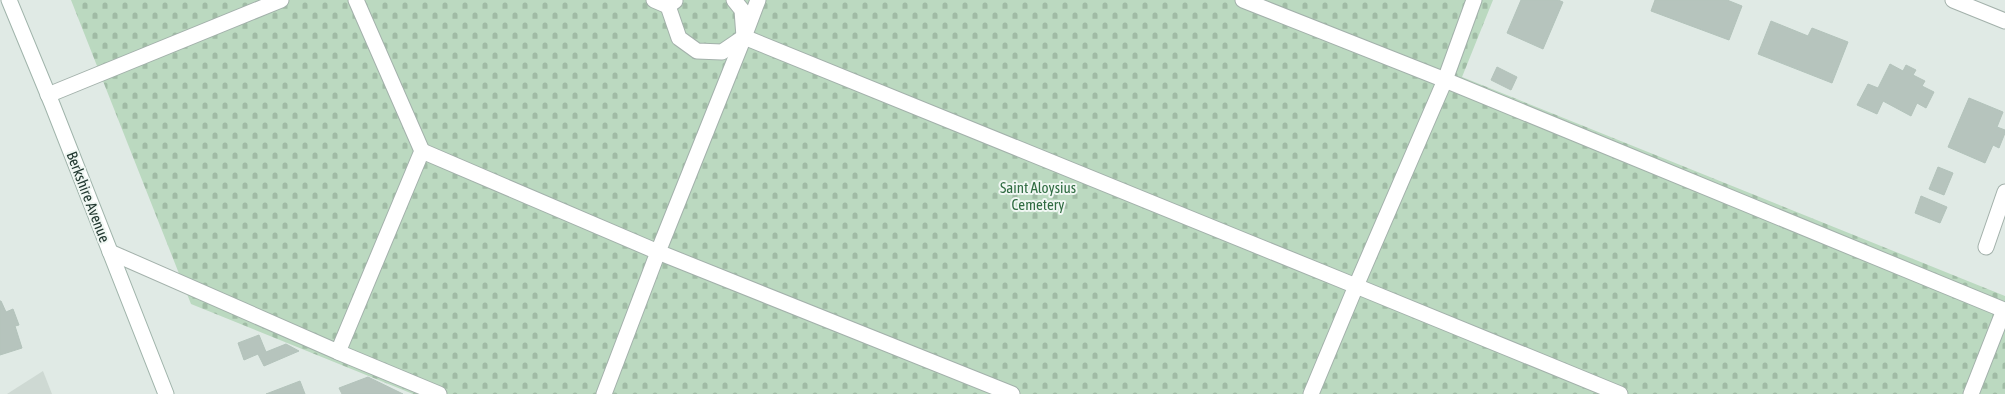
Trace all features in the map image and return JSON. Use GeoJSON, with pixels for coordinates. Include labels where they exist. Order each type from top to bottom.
{"type":"FeatureCollection","features":[{"type":"Feature","properties":{"kind":"main road","name":"Berkshire Avenue"},"geometry":{"type":"LineString","coordinates":[[9,0],[166,394]]}},
{"type":"Feature","properties":{"kind":"main road"},"geometry":{"type":"LineString","coordinates":[[48,95],[281,0]]}},
{"type":"Feature","properties":{"kind":"main road"},"geometry":{"type":"LineString","coordinates":[[356,0],[422,151],[658,252],[1012,394]]}},
{"type":"Feature","properties":{"kind":"main road"},"geometry":{"type":"LineString","coordinates":[[734,0],[742,10],[744,37]]}},
{"type":"Feature","properties":{"kind":"main road"},"geometry":{"type":"LineString","coordinates":[[604,394],[758,0]]}},
{"type":"Feature","properties":{"kind":"main road"},"geometry":{"type":"LineString","coordinates":[[1243,0],[1445,80],[2004,310],[1971,394]]}},
{"type":"Feature","properties":{"kind":"main road"},"geometry":{"type":"LineString","coordinates":[[1311,394],[1445,80],[1474,0]]}},
{"type":"Feature","properties":{"kind":"main road"},"geometry":{"type":"LineString","coordinates":[[1954,0],[2005,21]]}},
{"type":"Feature","properties":{"kind":"main road"},"geometry":{"type":"LineString","coordinates":[[666,2],[679,38],[697,51],[722,52],[744,37]]}},
{"type":"Feature","properties":{"kind":"main road"},"geometry":{"type":"LineString","coordinates":[[744,37],[1620,394]]}},
{"type":"Feature","properties":{"kind":"main road"},"geometry":{"type":"LineString","coordinates":[[338,352],[422,151]]}},
{"type":"Feature","properties":{"kind":"main road"},"geometry":{"type":"LineString","coordinates":[[1986,247],[2005,192]]}},
{"type":"Feature","properties":{"kind":"main road"},"geometry":{"type":"LineString","coordinates":[[110,252],[439,394]]}},
{"type":"Feature","properties":{"kind":"shaded area"},"geometry":{"type":"Polygon","coordinates":[[[43,371],[52,394],[7,394],[43,371]]]}},
{"type":"Feature","properties":{"kind":"green space","name":"Saint Aloysius Cemetery"},"geometry":{"type":"Polygon","coordinates":[[[71,0],[1493,0],[1462,77],[2005,296],[2005,394],[413,394],[191,304],[71,0]]]}},
{"type":"Feature","properties":{"kind":"building"},"geometry":{"type":"Polygon","coordinates":[[[1521,0],[1558,0],[1563,2],[1543,49],[1507,33],[1521,0]]]}},
{"type":"Feature","properties":{"kind":"building"},"geometry":{"type":"Polygon","coordinates":[[[1655,0],[1727,0],[1742,6],[1729,40],[1651,11],[1655,0]]]}},
{"type":"Feature","properties":{"kind":"building"},"geometry":{"type":"Polygon","coordinates":[[[1771,21],[1808,36],[1812,28],[1848,42],[1832,83],[1758,54],[1771,21]]]}},
{"type":"Feature","properties":{"kind":"building"},"geometry":{"type":"Polygon","coordinates":[[[1890,64],[1903,71],[1906,65],[1916,70],[1913,75],[1925,81],[1922,86],[1934,92],[1926,108],[1917,103],[1911,116],[1883,101],[1877,114],[1857,105],[1868,84],[1878,88],[1890,64]]]}},
{"type":"Feature","properties":{"kind":"building"},"geometry":{"type":"Polygon","coordinates":[[[1497,67],[1517,77],[1511,90],[1491,80],[1497,67]]]}},
{"type":"Feature","properties":{"kind":"building"},"geometry":{"type":"Polygon","coordinates":[[[1969,98],[2003,112],[1997,127],[2005,130],[2005,133],[1999,148],[1993,145],[1985,163],[1948,147],[1969,98]]]}},
{"type":"Feature","properties":{"kind":"building"},"geometry":{"type":"Polygon","coordinates":[[[1938,167],[1953,173],[1944,195],[1929,189],[1938,167]]]}},
{"type":"Feature","properties":{"kind":"building"},"geometry":{"type":"Polygon","coordinates":[[[1921,196],[1947,207],[1940,223],[1915,213],[1921,196]]]}},
{"type":"Feature","properties":{"kind":"building"},"geometry":{"type":"Polygon","coordinates":[[[0,301],[6,312],[13,309],[19,325],[15,326],[22,348],[0,355],[0,301]]]}},
{"type":"Feature","properties":{"kind":"building"},"geometry":{"type":"Polygon","coordinates":[[[259,335],[266,352],[286,344],[299,351],[264,366],[258,354],[244,360],[238,343],[259,335]]]}},
{"type":"Feature","properties":{"kind":"building"},"geometry":{"type":"Polygon","coordinates":[[[368,377],[403,394],[342,394],[339,388],[368,377]]]}},
{"type":"Feature","properties":{"kind":"building"},"geometry":{"type":"Polygon","coordinates":[[[300,381],[305,394],[266,394],[300,381]]]}}]}
